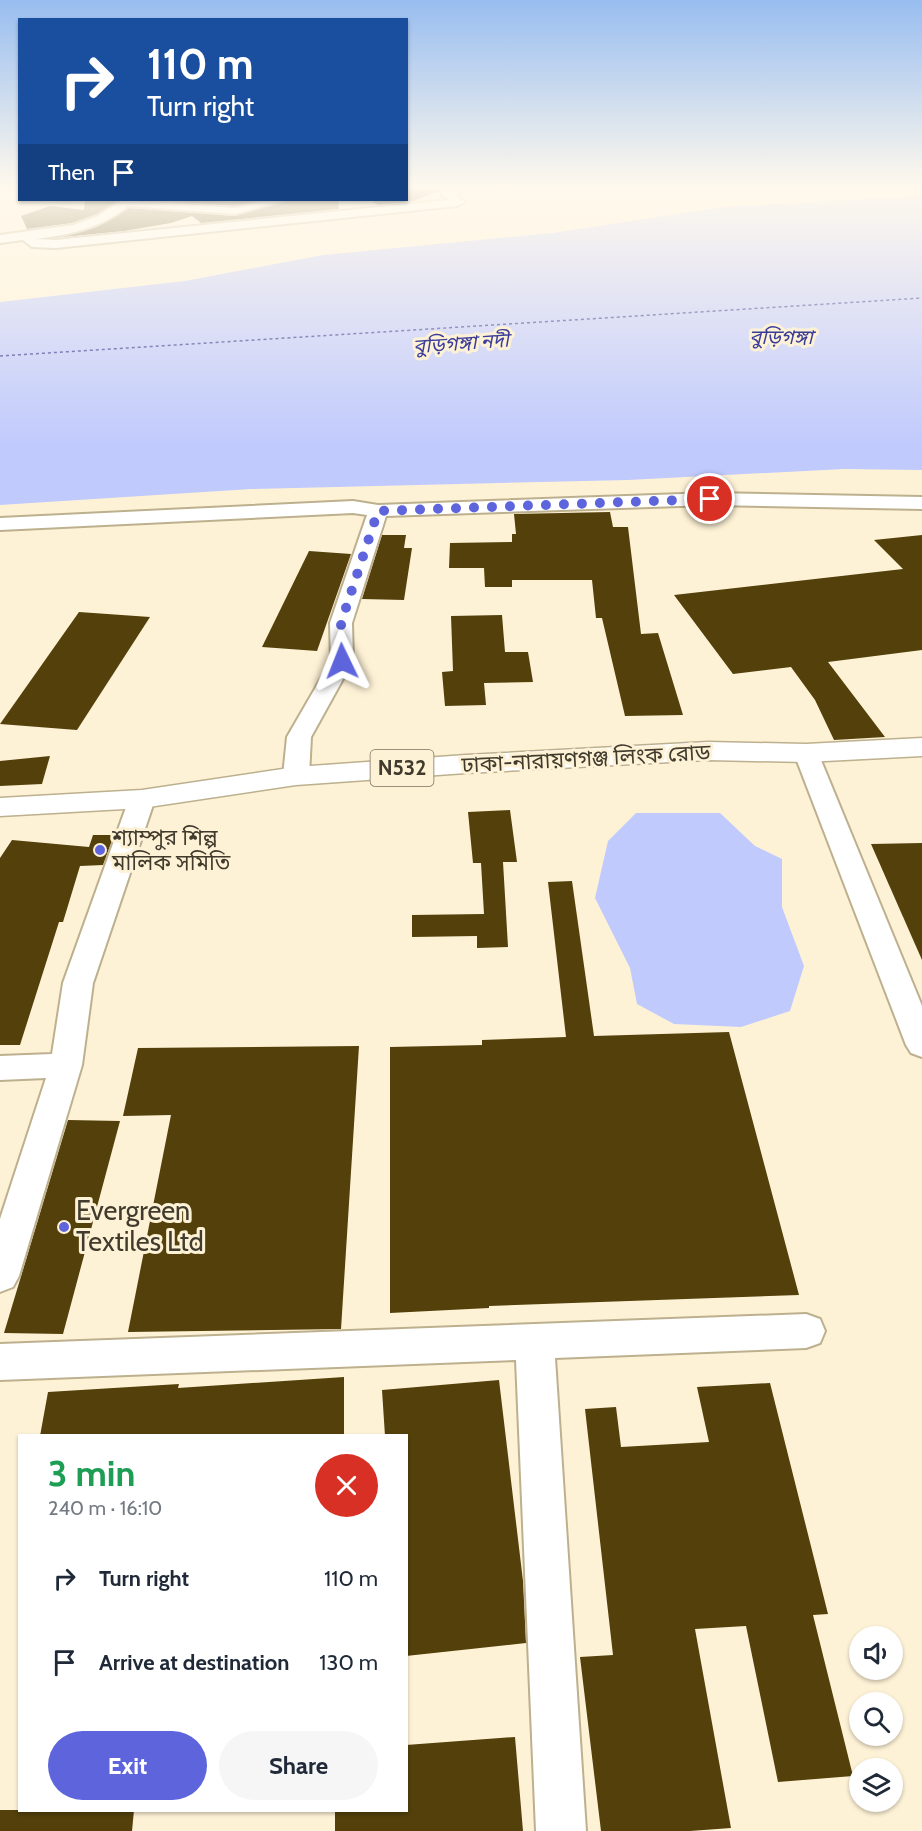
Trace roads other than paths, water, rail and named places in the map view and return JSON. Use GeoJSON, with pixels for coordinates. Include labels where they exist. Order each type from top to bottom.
{"type":"FeatureCollection","features":[{"type":"Feature","properties":{"kind":"highway","name":"ঢাকা-নারায়ণগঞ্জ লিংক রোড"},"geometry":{"type":"LineString","coordinates":[[0,807],[142,799],[296,776],[586,757],[708,752],[806,753],[922,747]]}},
{"type":"Feature","properties":{"kind":"street"},"geometry":{"type":"LineString","coordinates":[[0,524],[353,507],[378,511],[710,499],[922,503]]}},
{"type":"Feature","properties":{"kind":"street"},"geometry":{"type":"LineString","coordinates":[[296,776],[299,737],[342,661],[341,623],[378,511]]}},
{"type":"Feature","properties":{"kind":"street"},"geometry":{"type":"LineString","coordinates":[[806,753],[922,1045]]}},
{"type":"Feature","properties":{"kind":"street"},"geometry":{"type":"LineString","coordinates":[[0,1276],[66,1065],[78,983],[142,799]]}},
{"type":"Feature","properties":{"kind":"street"},"geometry":{"type":"LineString","coordinates":[[0,1068],[66,1065]]}},
{"type":"Feature","properties":{"kind":"street"},"geometry":{"type":"LineString","coordinates":[[0,1362],[393,1346],[535,1343],[806,1330]]}},
{"type":"Feature","properties":{"kind":"street"},"geometry":{"type":"LineString","coordinates":[[535,1343],[561,1831]]}},
{"type":"Feature","properties":{"kind":"water","name":"বুড়িগঙ্গা"},"geometry":{"type":"Polygon","coordinates":[[[220,274],[922,274],[922,470],[844,469],[628,480],[251,489],[0,505],[0,302],[185,281],[220,274]]]}},
{"type":"Feature","properties":{"kind":"water"},"geometry":{"type":"Polygon","coordinates":[[[636,813],[720,813],[755,846],[782,859],[782,907],[804,966],[790,1011],[741,1027],[674,1024],[637,1004],[630,968],[595,898],[608,841],[636,813]]]}},
{"type":"Feature","properties":{"kind":"place","name":"শ্যাম্পুর শিল্প মালিক সমিতি"},"geometry":{"type":"Point","coordinates":[100,850]}},
{"type":"Feature","properties":{"kind":"place","name":"Evergreen Textiles Ltd"},"geometry":{"type":"Point","coordinates":[64,1227]}},
{"type":"Feature","properties":{"kind":"water label","name":"বুড়িগঙ্গা নদী"},"geometry":{"type":"Point","coordinates":[461,343]}}]}
